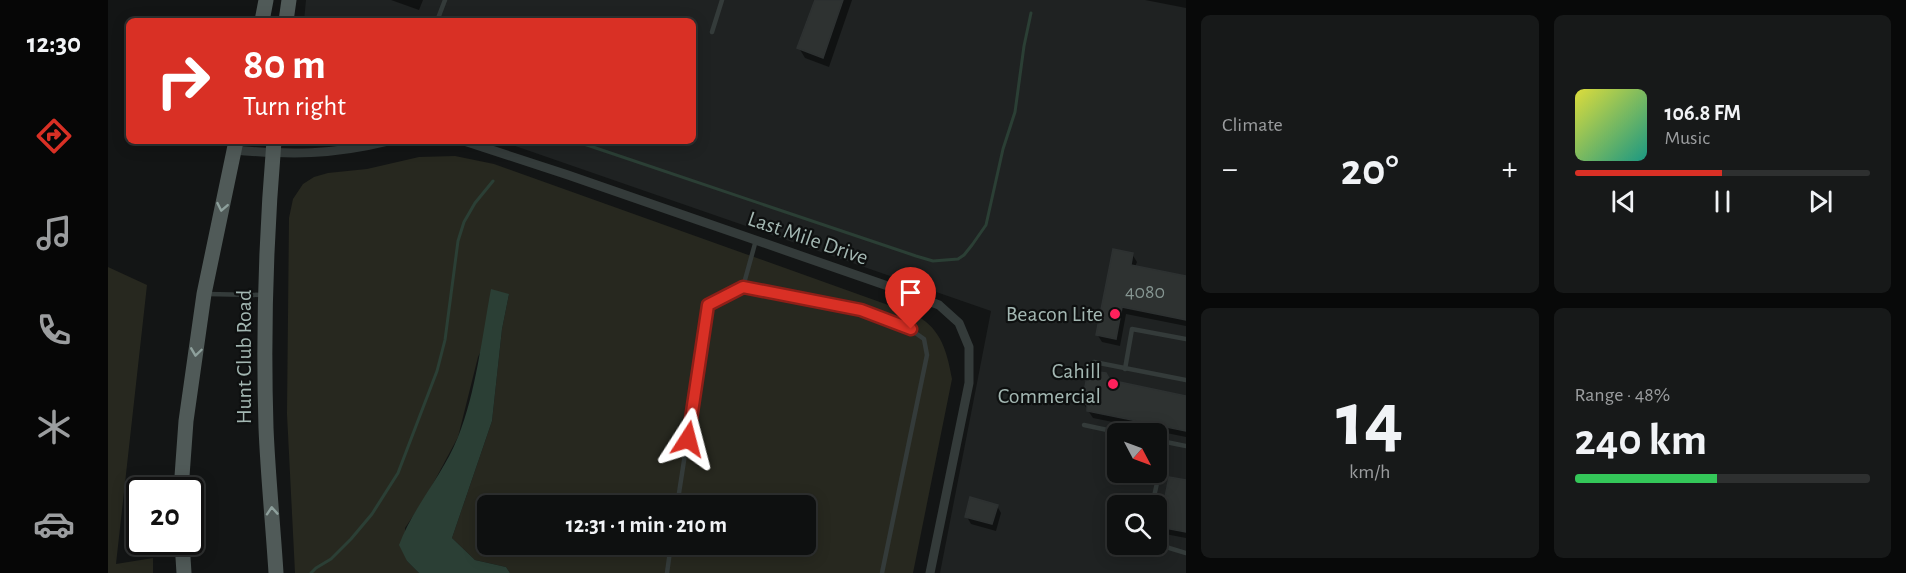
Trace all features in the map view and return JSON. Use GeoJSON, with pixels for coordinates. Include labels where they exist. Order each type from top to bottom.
{"type":"FeatureCollection","features":[{"type":"Feature","properties":{"kind":"main road"},"geometry":{"type":"LineString","coordinates":[[263,18],[267,0]]}},
{"type":"Feature","properties":{"kind":"main road"},"geometry":{"type":"LineString","coordinates":[[273,18],[275,0]]}},
{"type":"Feature","properties":{"kind":"main road"},"geometry":{"type":"LineString","coordinates":[[287,18],[290,0]]}},
{"type":"Feature","properties":{"kind":"main road","name":"Hunt Club Road"},"geometry":{"type":"LineString","coordinates":[[183,477],[186,421],[204,294],[235,145]]}},
{"type":"Feature","properties":{"kind":"main road","name":"Hunt Club Road"},"geometry":{"type":"LineString","coordinates":[[273,147],[266,295],[266,431],[276,571]]}},
{"type":"Feature","properties":{"kind":"main road"},"geometry":{"type":"LineString","coordinates":[[183,555],[184,573]]}},
{"type":"Feature","properties":{"kind":"street"},"geometry":{"type":"LineString","coordinates":[[235,145],[321,153],[345,151],[376,144]]}},
{"type":"Feature","properties":{"kind":"street","name":"Last Mile Drive"},"geometry":{"type":"LineString","coordinates":[[473,144],[558,171],[939,305],[959,323],[969,347],[969,383],[930,573]]}},
{"type":"Feature","properties":{"kind":"lane"},"geometry":{"type":"LineString","coordinates":[[438,18],[445,0]]}},
{"type":"Feature","properties":{"kind":"lane"},"geometry":{"type":"LineString","coordinates":[[712,32],[722,0]]}},
{"type":"Feature","properties":{"kind":"lane"},"geometry":{"type":"LineString","coordinates":[[743,287],[756,240]]}},
{"type":"Feature","properties":{"kind":"lane"},"geometry":{"type":"LineString","coordinates":[[679,495],[708,305],[743,287],[861,310],[911,329],[924,339],[927,355],[882,573]]}},
{"type":"Feature","properties":{"kind":"lane"},"geometry":{"type":"LineString","coordinates":[[204,294],[266,295]]}},
{"type":"Feature","properties":{"kind":"lane"},"geometry":{"type":"LineString","coordinates":[[1125,369],[1132,329],[1186,339]]}},
{"type":"Feature","properties":{"kind":"lane"},"geometry":{"type":"LineString","coordinates":[[1094,362],[1186,380]]}},
{"type":"Feature","properties":{"kind":"lane"},"geometry":{"type":"LineString","coordinates":[[1084,424],[1107,429]]}},
{"type":"Feature","properties":{"kind":"lane"},"geometry":{"type":"LineString","coordinates":[[1167,442],[1186,446]]}},
{"type":"Feature","properties":{"kind":"lane"},"geometry":{"type":"LineString","coordinates":[[1154,495],[1157,483]]}},
{"type":"Feature","properties":{"kind":"lane"},"geometry":{"type":"LineString","coordinates":[[1167,547],[1186,553]]}},
{"type":"Feature","properties":{"kind":"lane"},"geometry":{"type":"LineString","coordinates":[[667,573],[669,555]]}},
{"type":"Feature","properties":{"kind":"shaded area"},"geometry":{"type":"Polygon","coordinates":[[[306,0],[1186,0],[1186,573],[940,573],[991,311],[510,144],[696,144],[696,18],[304,18],[306,0]]]}},
{"type":"Feature","properties":{"kind":"shaded area"},"geometry":{"type":"Polygon","coordinates":[[[455,156],[494,164],[907,312],[929,325],[940,338],[949,362],[952,379],[913,573],[510,573],[506,567],[475,560],[452,538],[492,421],[502,329],[509,294],[478,357],[458,437],[427,495],[405,528],[407,561],[419,573],[295,573],[287,414],[289,218],[293,199],[303,184],[314,177],[328,173],[367,169],[419,157],[455,156]]]}},
{"type":"Feature","properties":{"kind":"shaded area"},"geometry":{"type":"Polygon","coordinates":[[[108,267],[147,285],[116,564],[153,558],[153,573],[108,573],[108,267]]]}},
{"type":"Feature","properties":{"kind":"shaded area"},"geometry":{"type":"Polygon","coordinates":[[[491,289],[509,294],[502,329],[492,421],[452,538],[475,560],[506,567],[510,573],[419,573],[407,561],[399,545],[412,517],[444,465],[458,437],[474,383],[491,289]]]}},
{"type":"Feature","properties":{"kind":"building"},"geometry":{"type":"Polygon","coordinates":[[[815,0],[843,0],[823,58],[797,48],[815,0]]]}},
{"type":"Feature","properties":{"kind":"building"},"geometry":{"type":"Polygon","coordinates":[[[1113,249],[1133,253],[1131,265],[1186,276],[1186,320],[1122,307],[1116,339],[1096,335],[1113,249]]]}},
{"type":"Feature","properties":{"kind":"building"},"geometry":{"type":"Polygon","coordinates":[[[1098,372],[1106,373],[1110,380],[1186,396],[1186,431],[1167,427],[1167,423],[1146,423],[1087,411],[1087,405],[1082,403],[1087,376],[1093,377],[1098,372]]]}},
{"type":"Feature","properties":{"kind":"building"},"geometry":{"type":"Polygon","coordinates":[[[1169,477],[1186,480],[1186,532],[1167,528],[1165,495],[1169,477]]]}},
{"type":"Feature","properties":{"kind":"building"},"geometry":{"type":"Polygon","coordinates":[[[970,497],[998,505],[992,524],[965,517],[970,497]]]}},
{"type":"Feature","properties":{"kind":"waterway"},"geometry":{"type":"LineString","coordinates":[[584,144],[916,256],[933,261],[958,259],[964,255],[986,225],[1003,149],[1015,112],[1031,13]]}},
{"type":"Feature","properties":{"kind":"waterway"},"geometry":{"type":"LineString","coordinates":[[311,573],[331,559],[351,539],[372,514],[398,473],[437,371],[445,340],[458,241],[464,222],[475,203],[493,181]]}},
{"type":"Feature","properties":{"kind":"place","name":"Beacon Lite"},"geometry":{"type":"Point","coordinates":[1115,314]}},
{"type":"Feature","properties":{"kind":"place","name":"Cahill Commercial"},"geometry":{"type":"Point","coordinates":[1113,384]}},
{"type":"Feature","properties":{"kind":"route"},"geometry":{"type":"LineString","coordinates":[[688,439],[708,305],[743,287],[861,310],[911,329]]}}]}
